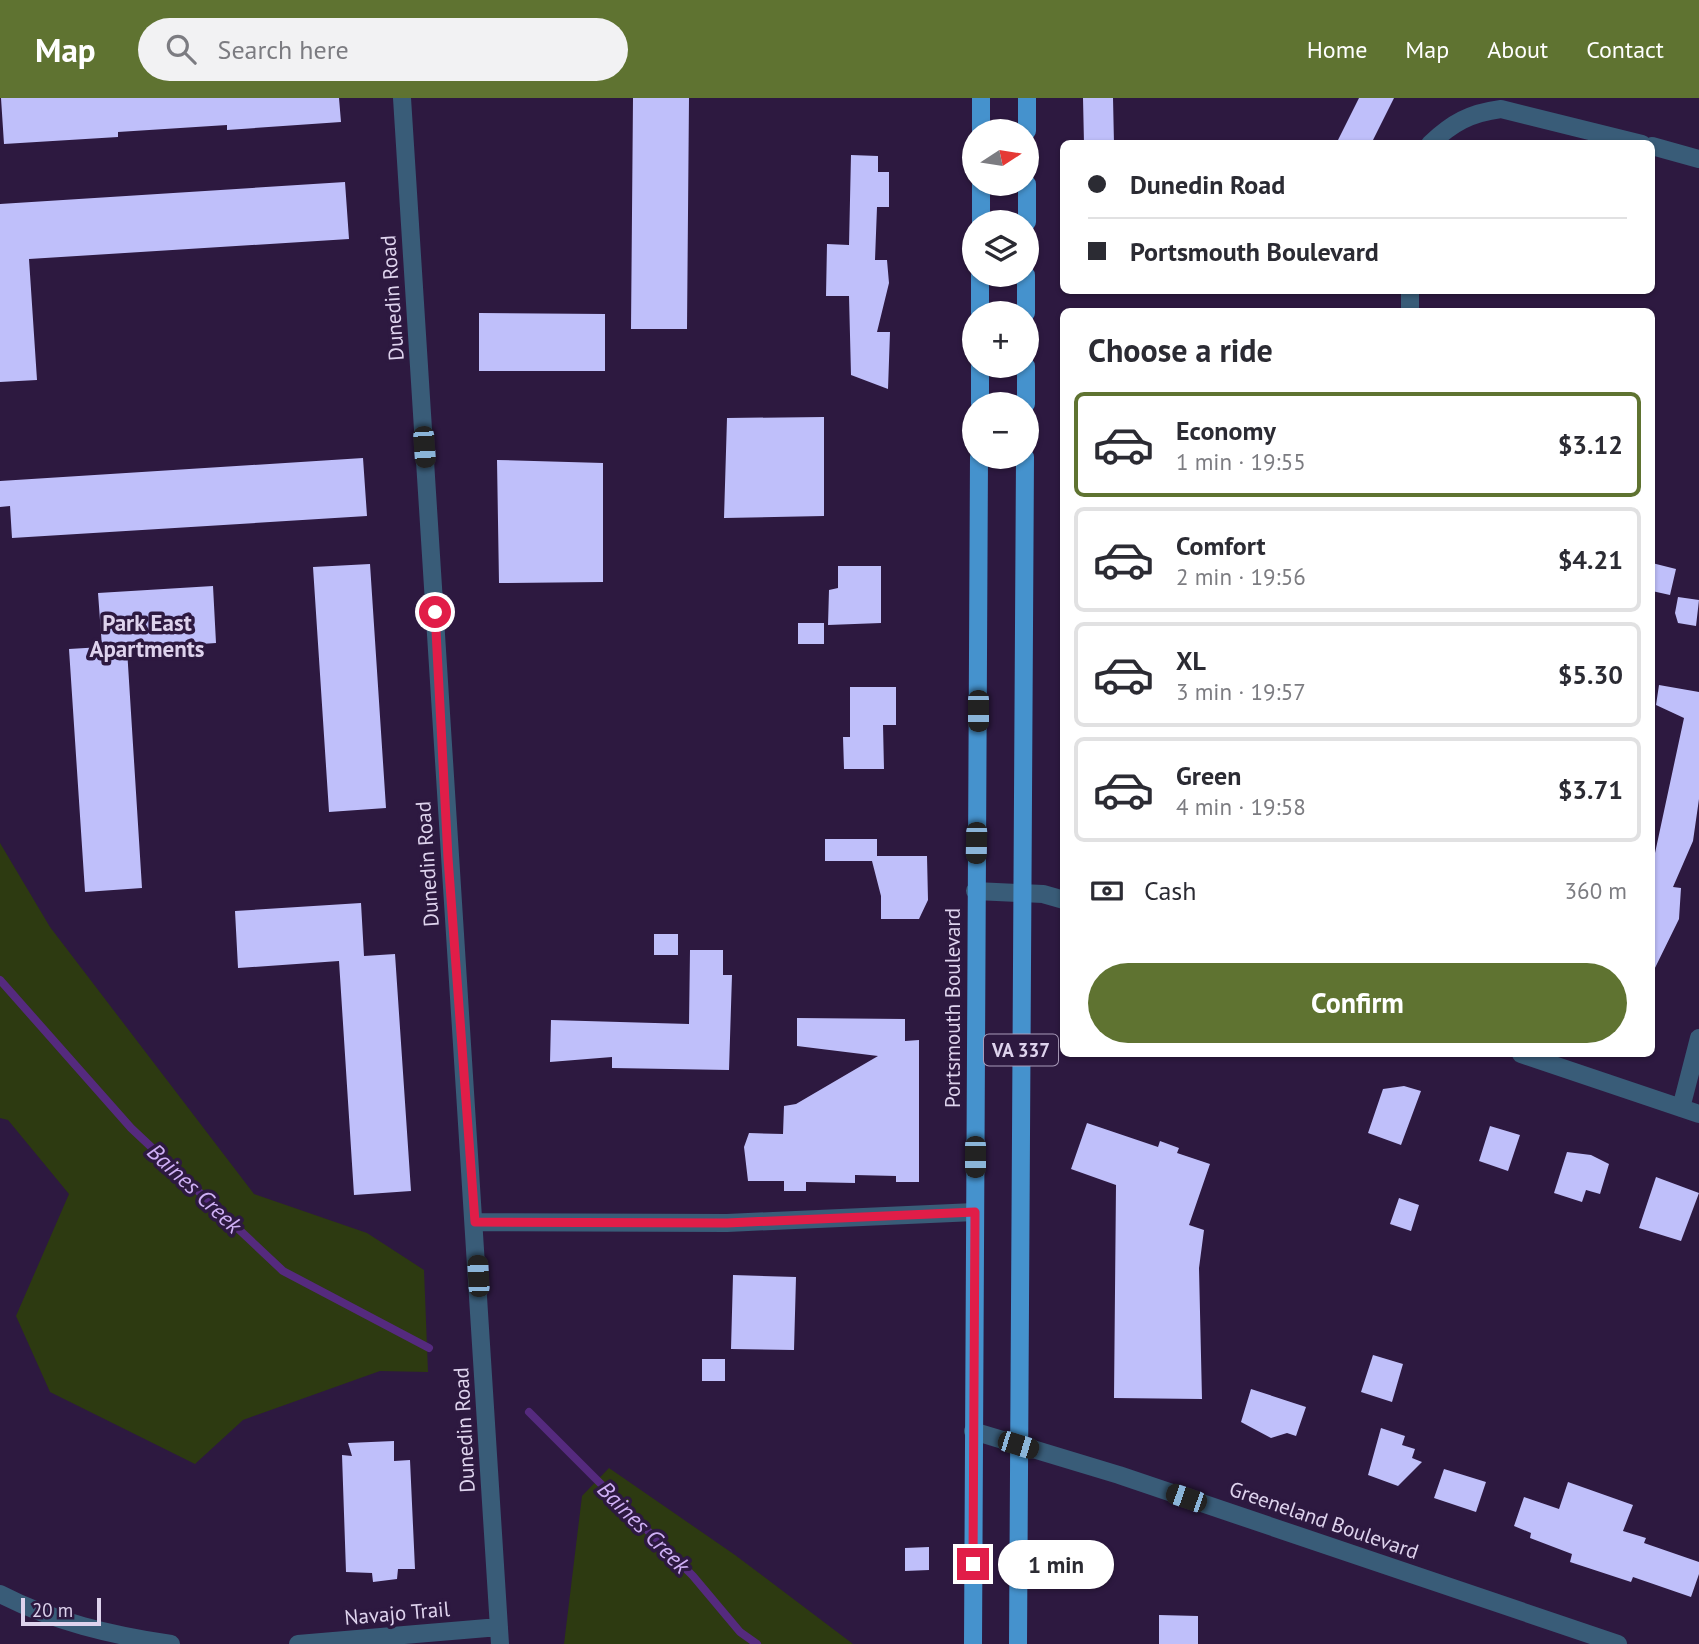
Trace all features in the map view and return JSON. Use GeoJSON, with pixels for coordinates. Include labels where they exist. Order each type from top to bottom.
{"type":"FeatureCollection","features":[{"type":"Feature","properties":{"kind":"main road"},"geometry":{"type":"LineString","coordinates":[[981,98],[981,119]]}},
{"type":"Feature","properties":{"kind":"main road"},"geometry":{"type":"LineString","coordinates":[[1027,98],[1027,119]]}},
{"type":"Feature","properties":{"kind":"main road","name":"Portsmouth Boulevard"},"geometry":{"type":"LineString","coordinates":[[973,1644],[979,469]]}},
{"type":"Feature","properties":{"kind":"main road","name":"VA 337"},"geometry":{"type":"LineString","coordinates":[[1018,1644],[1025,469]]}},
{"type":"Feature","properties":{"kind":"street","name":"Dunedin Road"},"geometry":{"type":"LineString","coordinates":[[402,98],[499,1635]]}},
{"type":"Feature","properties":{"kind":"street"},"geometry":{"type":"LineString","coordinates":[[1434,140],[1451,124],[1477,112],[1501,109],[1627,140]]}},
{"type":"Feature","properties":{"kind":"street"},"geometry":{"type":"LineString","coordinates":[[1655,147],[1699,159]]}},
{"type":"Feature","properties":{"kind":"street"},"geometry":{"type":"LineString","coordinates":[[975,891],[1022,892],[1060,899]]}},
{"type":"Feature","properties":{"kind":"street"},"geometry":{"type":"LineString","coordinates":[[1681,1108],[1699,1038]]}},
{"type":"Feature","properties":{"kind":"street"},"geometry":{"type":"LineString","coordinates":[[1530,1057],[1699,1114]]}},
{"type":"Feature","properties":{"kind":"street"},"geometry":{"type":"LineString","coordinates":[[475,1222],[727,1223],[975,1212]]}},
{"type":"Feature","properties":{"kind":"street","name":"Greeneland Boulevard"},"geometry":{"type":"LineString","coordinates":[[973,1431],[1119,1475],[1618,1644]]}},
{"type":"Feature","properties":{"kind":"street"},"geometry":{"type":"LineString","coordinates":[[0,1594],[78,1626],[109,1635],[171,1644]]}},
{"type":"Feature","properties":{"kind":"street","name":"Navajo Trail"},"geometry":{"type":"LineString","coordinates":[[298,1644],[499,1635]]}},
{"type":"Feature","properties":{"kind":"green space"},"geometry":{"type":"Polygon","coordinates":[[[0,843],[50,927],[254,1194],[367,1233],[424,1270],[428,1372],[380,1371],[243,1420],[195,1464],[50,1392],[16,1316],[69,1194],[8,1120],[0,1118],[0,843]]]}},
{"type":"Feature","properties":{"kind":"green space"},"geometry":{"type":"Polygon","coordinates":[[[609,1468],[735,1555],[853,1644],[564,1644],[582,1496],[609,1468]]]}},
{"type":"Feature","properties":{"kind":"building"},"geometry":{"type":"Polygon","coordinates":[[[1,98],[339,98],[341,122],[227,130],[227,125],[118,132],[118,137],[4,144],[1,98]]]}},
{"type":"Feature","properties":{"kind":"building"},"geometry":{"type":"Polygon","coordinates":[[[633,98],[689,98],[687,329],[631,329],[633,98]]]}},
{"type":"Feature","properties":{"kind":"building"},"geometry":{"type":"Polygon","coordinates":[[[1083,98],[1113,98],[1114,140],[1084,140],[1083,98]]]}},
{"type":"Feature","properties":{"kind":"building"},"geometry":{"type":"Polygon","coordinates":[[[1359,98],[1394,98],[1373,140],[1338,140],[1359,98]]]}},
{"type":"Feature","properties":{"kind":"building"},"geometry":{"type":"Polygon","coordinates":[[[851,155],[878,156],[878,172],[889,172],[889,207],[877,207],[875,260],[887,260],[889,283],[877,332],[890,332],[888,389],[851,375],[849,296],[826,296],[827,244],[849,245],[851,155]]]}},
{"type":"Feature","properties":{"kind":"building"},"geometry":{"type":"Polygon","coordinates":[[[345,182],[349,239],[29,259],[37,380],[0,382],[0,204],[345,182]]]}},
{"type":"Feature","properties":{"kind":"building"},"geometry":{"type":"Polygon","coordinates":[[[479,313],[605,314],[605,371],[479,371],[479,313]]]}},
{"type":"Feature","properties":{"kind":"building"},"geometry":{"type":"Polygon","coordinates":[[[824,417],[824,516],[724,518],[727,418],[824,417]]]}},
{"type":"Feature","properties":{"kind":"building"},"geometry":{"type":"Polygon","coordinates":[[[363,458],[367,516],[12,538],[10,506],[0,507],[0,481],[363,458]]]}},
{"type":"Feature","properties":{"kind":"building"},"geometry":{"type":"Polygon","coordinates":[[[497,460],[603,463],[603,582],[499,583],[497,460]]]}},
{"type":"Feature","properties":{"kind":"building"},"geometry":{"type":"Polygon","coordinates":[[[370,564],[386,808],[329,812],[313,567],[370,564]]]}},
{"type":"Feature","properties":{"kind":"building"},"geometry":{"type":"Polygon","coordinates":[[[1655,564],[1676,569],[1670,595],[1655,592],[1655,564]]]}},
{"type":"Feature","properties":{"kind":"building"},"geometry":{"type":"Polygon","coordinates":[[[838,566],[881,566],[881,623],[828,625],[829,590],[838,588],[838,566]]]}},
{"type":"Feature","properties":{"kind":"building"},"geometry":{"type":"Polygon","coordinates":[[[213,586],[216,643],[127,649],[142,888],[85,892],[69,649],[102,647],[98,593],[213,586]]]}},
{"type":"Feature","properties":{"kind":"building"},"geometry":{"type":"Polygon","coordinates":[[[1678,597],[1699,600],[1696,626],[1678,623],[1675,613],[1678,597]]]}},
{"type":"Feature","properties":{"kind":"building"},"geometry":{"type":"Polygon","coordinates":[[[798,623],[824,623],[824,644],[798,644],[798,623]]]}},
{"type":"Feature","properties":{"kind":"building"},"geometry":{"type":"Polygon","coordinates":[[[1659,685],[1699,692],[1699,799],[1693,841],[1673,887],[1681,888],[1679,919],[1655,968],[1655,853],[1684,718],[1656,705],[1659,685]]]}},
{"type":"Feature","properties":{"kind":"building"},"geometry":{"type":"Polygon","coordinates":[[[850,687],[896,687],[896,725],[883,725],[884,769],[844,769],[843,737],[850,737],[850,687]]]}},
{"type":"Feature","properties":{"kind":"building"},"geometry":{"type":"Polygon","coordinates":[[[825,839],[877,839],[877,856],[927,856],[928,900],[919,919],[881,919],[881,896],[872,861],[825,861],[825,839]]]}},
{"type":"Feature","properties":{"kind":"building"},"geometry":{"type":"Polygon","coordinates":[[[361,903],[364,956],[395,954],[411,1191],[354,1195],[339,961],[238,968],[235,911],[361,903]]]}},
{"type":"Feature","properties":{"kind":"building"},"geometry":{"type":"Polygon","coordinates":[[[654,934],[678,934],[678,955],[654,955],[654,934]]]}},
{"type":"Feature","properties":{"kind":"building"},"geometry":{"type":"Polygon","coordinates":[[[690,950],[723,950],[723,975],[732,975],[729,1070],[612,1068],[612,1057],[550,1062],[551,1020],[689,1024],[690,950]]]}},
{"type":"Feature","properties":{"kind":"building"},"geometry":{"type":"Polygon","coordinates":[[[797,1018],[905,1019],[905,1041],[919,1040],[919,1182],[896,1182],[896,1176],[855,1175],[855,1183],[806,1182],[806,1191],[784,1191],[784,1181],[748,1181],[744,1147],[749,1133],[783,1134],[784,1106],[796,1104],[878,1056],[797,1046],[797,1018]]]}},
{"type":"Feature","properties":{"kind":"building"},"geometry":{"type":"Polygon","coordinates":[[[1404,1086],[1421,1091],[1401,1145],[1368,1133],[1383,1089],[1404,1086]]]}},
{"type":"Feature","properties":{"kind":"building"},"geometry":{"type":"Polygon","coordinates":[[[1087,1123],[1158,1147],[1160,1141],[1179,1148],[1177,1153],[1210,1164],[1189,1225],[1204,1230],[1199,1268],[1202,1399],[1114,1398],[1116,1185],[1071,1169],[1087,1123]]]}},
{"type":"Feature","properties":{"kind":"building"},"geometry":{"type":"Polygon","coordinates":[[[1490,1126],[1520,1135],[1508,1171],[1479,1161],[1490,1126]]]}},
{"type":"Feature","properties":{"kind":"building"},"geometry":{"type":"Polygon","coordinates":[[[1567,1152],[1591,1155],[1609,1164],[1600,1194],[1586,1190],[1582,1202],[1554,1193],[1567,1152]]]}},
{"type":"Feature","properties":{"kind":"building"},"geometry":{"type":"Polygon","coordinates":[[[1656,1177],[1699,1193],[1681,1241],[1639,1228],[1656,1177]]]}},
{"type":"Feature","properties":{"kind":"building"},"geometry":{"type":"Polygon","coordinates":[[[1399,1198],[1419,1205],[1411,1231],[1390,1224],[1399,1198]]]}},
{"type":"Feature","properties":{"kind":"building"},"geometry":{"type":"Polygon","coordinates":[[[733,1275],[796,1277],[794,1350],[731,1349],[733,1275]]]}},
{"type":"Feature","properties":{"kind":"building"},"geometry":{"type":"Polygon","coordinates":[[[1373,1355],[1403,1364],[1392,1402],[1361,1392],[1373,1355]]]}},
{"type":"Feature","properties":{"kind":"building"},"geometry":{"type":"Polygon","coordinates":[[[702,1359],[725,1359],[725,1381],[702,1381],[702,1359]]]}},
{"type":"Feature","properties":{"kind":"building"},"geometry":{"type":"Polygon","coordinates":[[[1251,1389],[1306,1407],[1296,1436],[1287,1433],[1271,1438],[1241,1422],[1251,1389]]]}},
{"type":"Feature","properties":{"kind":"building"},"geometry":{"type":"Polygon","coordinates":[[[1381,1428],[1405,1436],[1402,1445],[1415,1449],[1412,1458],[1422,1462],[1398,1486],[1368,1475],[1381,1428]]]}},
{"type":"Feature","properties":{"kind":"building"},"geometry":{"type":"Polygon","coordinates":[[[394,1441],[394,1461],[410,1460],[415,1569],[398,1569],[397,1579],[373,1582],[372,1573],[346,1572],[342,1455],[352,1456],[348,1443],[394,1441]]]}},
{"type":"Feature","properties":{"kind":"building"},"geometry":{"type":"Polygon","coordinates":[[[1444,1469],[1486,1482],[1476,1512],[1434,1498],[1444,1469]]]}},
{"type":"Feature","properties":{"kind":"building"},"geometry":{"type":"Polygon","coordinates":[[[1568,1482],[1633,1505],[1623,1531],[1646,1538],[1644,1543],[1699,1562],[1699,1574],[1691,1597],[1633,1577],[1631,1582],[1570,1562],[1572,1554],[1530,1538],[1531,1533],[1514,1526],[1524,1497],[1559,1509],[1568,1482]]]}},
{"type":"Feature","properties":{"kind":"building"},"geometry":{"type":"Polygon","coordinates":[[[929,1547],[929,1570],[905,1571],[905,1548],[929,1547]]]}},
{"type":"Feature","properties":{"kind":"building"},"geometry":{"type":"Polygon","coordinates":[[[1159,1615],[1198,1616],[1198,1644],[1159,1644],[1159,1615]]]}},
{"type":"Feature","properties":{"kind":"waterway","name":"Baines Creek"},"geometry":{"type":"LineString","coordinates":[[0,980],[131,1128],[283,1271],[429,1348]]}},
{"type":"Feature","properties":{"kind":"waterway","name":"Baines Creek"},"geometry":{"type":"LineString","coordinates":[[529,1412],[693,1576],[740,1632],[757,1644]]}},
{"type":"Feature","properties":{"kind":"district","name":"Park East Apartments"},"geometry":{"type":"Point","coordinates":[147,635]}},
{"type":"Feature","properties":{"kind":"route"},"geometry":{"type":"LineString","coordinates":[[435,612],[448,858],[475,1222],[727,1223],[975,1212],[973,1564]]}}]}
